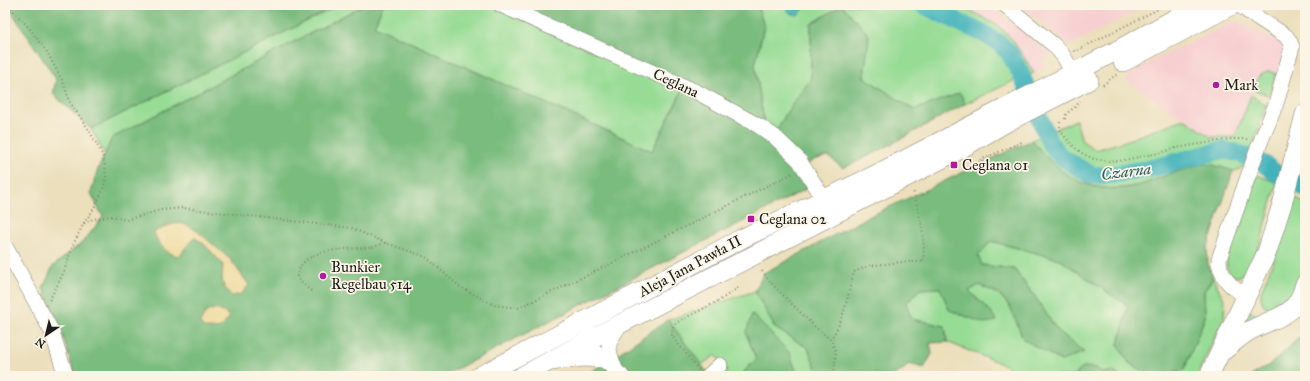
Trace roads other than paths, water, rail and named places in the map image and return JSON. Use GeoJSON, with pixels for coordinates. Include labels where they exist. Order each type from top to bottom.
{"type":"FeatureCollection","features":[{"type":"Feature","properties":{"kind":"main road"},"geometry":{"type":"LineString","coordinates":[[1044,96],[1073,73],[1200,5]]}},
{"type":"Feature","properties":{"kind":"main road"},"geometry":{"type":"LineString","coordinates":[[1013,112],[1232,5]]}},
{"type":"Feature","properties":{"kind":"main road","name":"Aleja Jana Pawła II"},"geometry":{"type":"LineString","coordinates":[[480,376],[741,239],[821,193],[877,174],[1013,112]]}},
{"type":"Feature","properties":{"kind":"main road","name":"Aleja Jana Pawła II"},"geometry":{"type":"LineString","coordinates":[[522,376],[586,341],[948,155],[1013,112]]}},
{"type":"Feature","properties":{"kind":"main road"},"geometry":{"type":"LineString","coordinates":[[1209,376],[1267,252],[1305,114]]}},
{"type":"Feature","properties":{"kind":"main road"},"geometry":{"type":"LineString","coordinates":[[1218,355],[1250,331],[1287,313],[1295,306],[1301,297],[1305,284]]}},
{"type":"Feature","properties":{"kind":"main road"},"geometry":{"type":"LineString","coordinates":[[1247,297],[1262,313],[1268,316],[1279,317]]}},
{"type":"Feature","properties":{"kind":"street","name":"Ceglana"},"geometry":{"type":"LineString","coordinates":[[501,5],[685,87],[742,116],[775,137],[793,154],[805,168],[821,193]]}},
{"type":"Feature","properties":{"kind":"street"},"geometry":{"type":"LineString","coordinates":[[1004,5],[1055,46],[1064,57],[1073,73]]}},
{"type":"Feature","properties":{"kind":"street"},"geometry":{"type":"LineString","coordinates":[[1238,5],[1286,36],[1292,47],[1276,104],[1248,177],[1219,262],[1222,274],[1234,289],[1247,297]]}},
{"type":"Feature","properties":{"kind":"street"},"geometry":{"type":"LineString","coordinates":[[5,246],[52,332],[66,376]]}},
{"type":"Feature","properties":{"kind":"street"},"geometry":{"type":"LineString","coordinates":[[599,314],[589,326],[586,341],[596,353],[614,369]]}},
{"type":"Feature","properties":{"kind":"street"},"geometry":{"type":"LineString","coordinates":[[614,369],[608,349],[609,342],[621,324]]}},
{"type":"Feature","properties":{"kind":"street"},"geometry":{"type":"LineString","coordinates":[[544,364],[582,359],[614,369]]}},
{"type":"Feature","properties":{"kind":"street"},"geometry":{"type":"LineString","coordinates":[[704,373],[720,366]]}},
{"type":"Feature","properties":{"kind":"water"},"geometry":{"type":"Polygon","coordinates":[[[786,5],[808,5],[798,15],[790,13],[786,8],[786,5]]]}},
{"type":"Feature","properties":{"kind":"waterway","name":"Czarna"},"geometry":{"type":"LineString","coordinates":[[923,5],[988,36],[999,43],[1009,53],[1020,72],[1050,143],[1061,157],[1091,175],[1104,176],[1149,169],[1222,150],[1238,153],[1264,164],[1276,173],[1305,188]]}},
{"type":"Feature","properties":{"kind":"place","name":"Mark"},"geometry":{"type":"Point","coordinates":[1216,85]}},
{"type":"Feature","properties":{"kind":"place","name":"Ceglana 01"},"geometry":{"type":"Point","coordinates":[954,165]}},
{"type":"Feature","properties":{"kind":"place","name":"Ceglana 02"},"geometry":{"type":"Point","coordinates":[751,219]}},
{"type":"Feature","properties":{"kind":"place","name":"Bunkier Regelbau 514"},"geometry":{"type":"Point","coordinates":[323,276]}}]}
